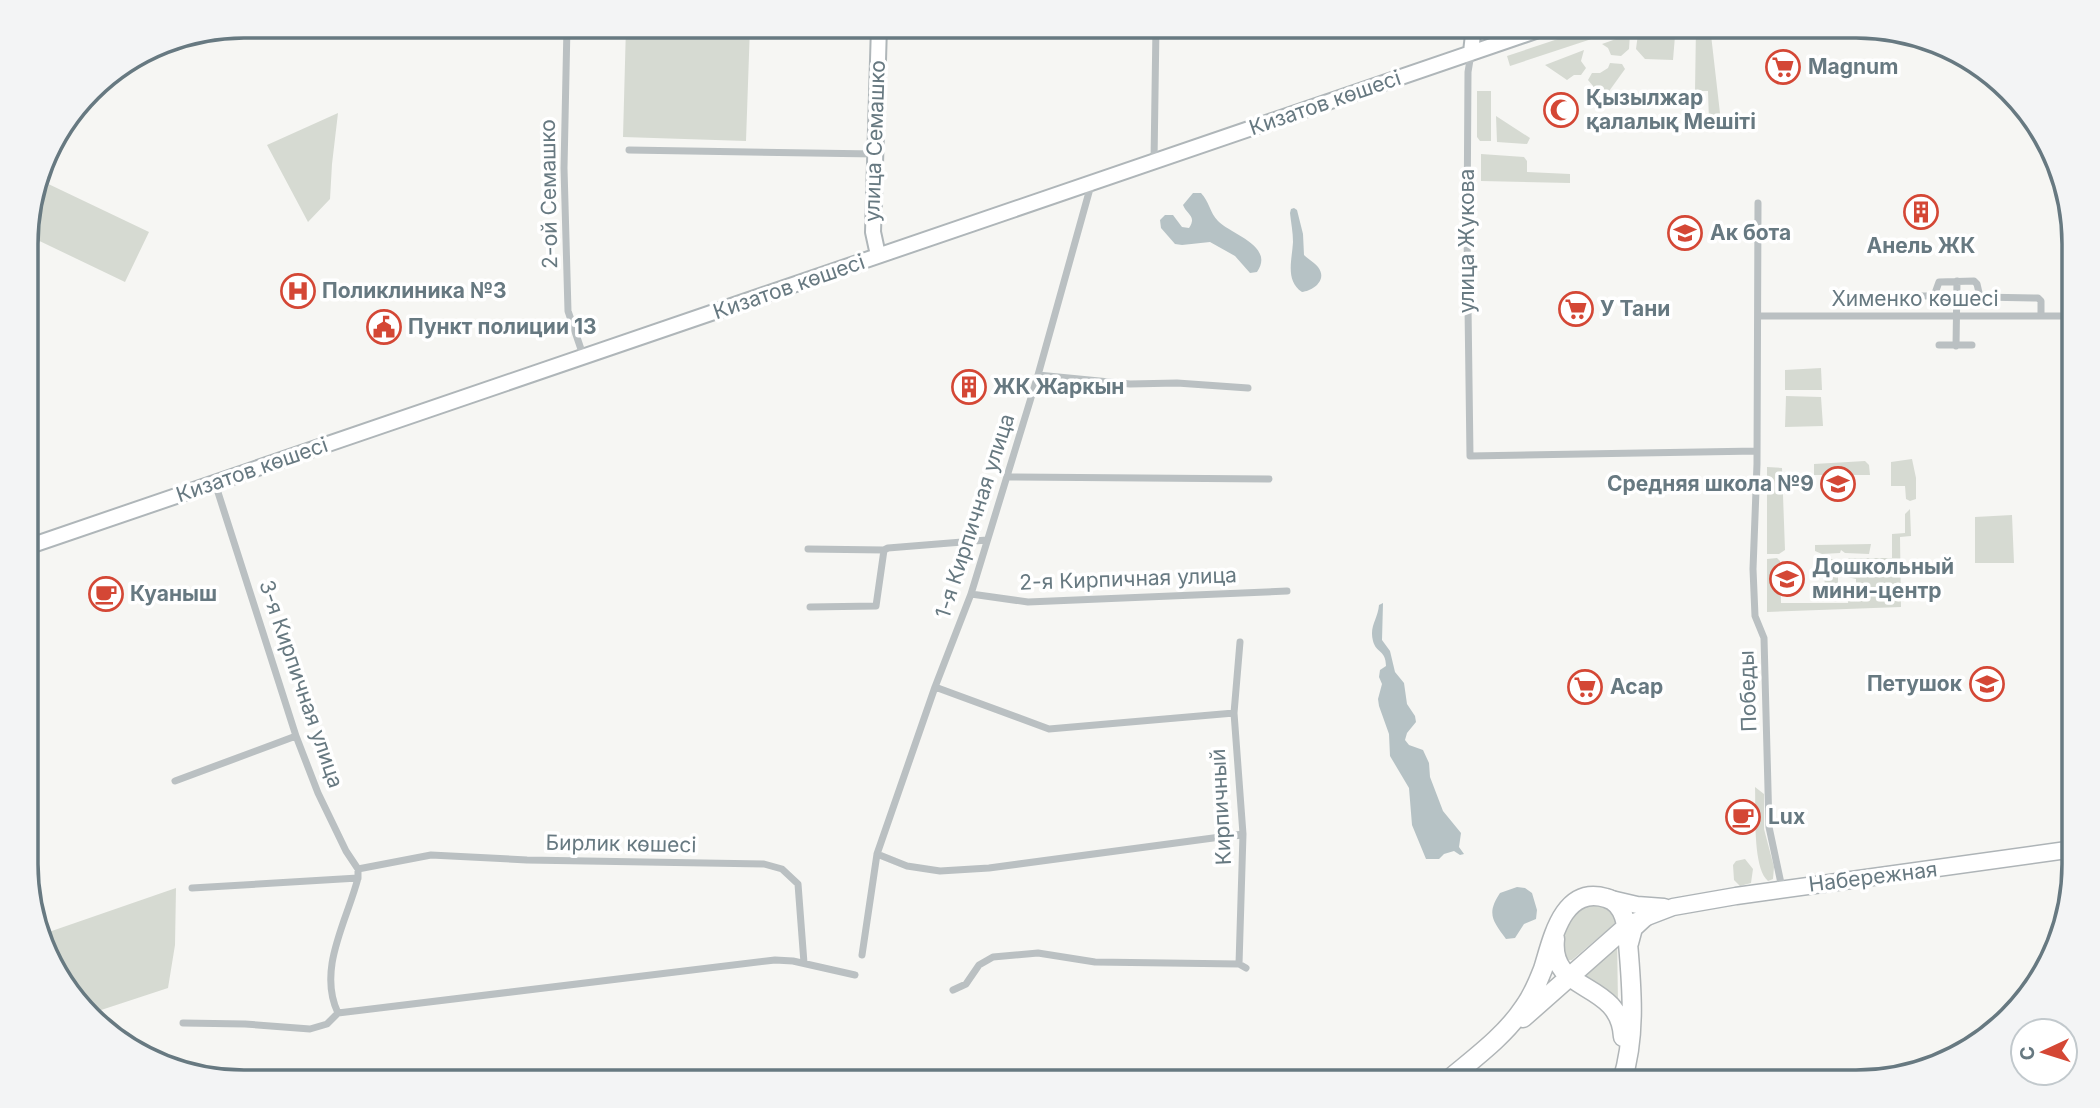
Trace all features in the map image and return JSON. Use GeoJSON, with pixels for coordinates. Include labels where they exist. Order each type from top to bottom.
{"type":"FeatureCollection","features":[{"type":"Feature","properties":{"kind":"highway"},"geometry":{"type":"LineString","coordinates":[[1475,1058],[1524,1007],[1539,978],[1557,924],[1569,907],[1582,899],[1606,898],[1620,909],[1626,927],[1631,1041],[1626,1069]]}},
{"type":"Feature","properties":{"kind":"highway"},"geometry":{"type":"LineString","coordinates":[[1629,954],[1632,931],[1646,916]]}},
{"type":"Feature","properties":{"kind":"highway"},"geometry":{"type":"LineString","coordinates":[[1557,924],[1554,944],[1560,968],[1569,978],[1605,999],[1620,1017],[1623,1049],[1617,1069]]}},
{"type":"Feature","properties":{"kind":"highway"},"geometry":{"type":"LineString","coordinates":[[1462,1069],[1626,927]]}},
{"type":"Feature","properties":{"kind":"highway"},"geometry":{"type":"LineString","coordinates":[[1556,957],[1562,964],[1571,966],[1589,959]]}},
{"type":"Feature","properties":{"kind":"main road","name":"улица Семашко"},"geometry":{"type":"LineString","coordinates":[[878,38],[873,232],[878,255]]}},
{"type":"Feature","properties":{"kind":"main road","name":"улица Жукова"},"geometry":{"type":"LineString","coordinates":[[1471,52],[1473,38]]}},
{"type":"Feature","properties":{"kind":"main road","name":"Кизатов көшесі"},"geometry":{"type":"LineString","coordinates":[[39,543],[1514,38]]}},
{"type":"Feature","properties":{"kind":"main road","name":"Набережная"},"geometry":{"type":"LineString","coordinates":[[1626,927],[1646,916],[1673,907],[1782,889],[2062,851]]}},
{"type":"Feature","properties":{"kind":"main road","name":"Набережная"},"geometry":{"type":"LineString","coordinates":[[1606,898],[1637,905],[1673,907]]}},
{"type":"Feature","properties":{"kind":"street","name":"2-ой Семашко"},"geometry":{"type":"LineString","coordinates":[[567,38],[564,168],[568,311],[584,358]]}},
{"type":"Feature","properties":{"kind":"street"},"geometry":{"type":"LineString","coordinates":[[1154,162],[1156,38]]}},
{"type":"Feature","properties":{"kind":"street","name":"улица Жукова"},"geometry":{"type":"LineString","coordinates":[[1471,52],[1468,72],[1467,224],[1471,456],[1757,451]]}},
{"type":"Feature","properties":{"kind":"street"},"geometry":{"type":"LineString","coordinates":[[629,150],[875,154]]}},
{"type":"Feature","properties":{"kind":"street","name":"1-я Кирпичная улица"},"geometry":{"type":"LineString","coordinates":[[862,955],[877,854],[935,687],[971,594],[1038,375],[1091,184]]}},
{"type":"Feature","properties":{"kind":"street","name":"Победы"},"geometry":{"type":"LineString","coordinates":[[1758,203],[1759,316],[1753,569],[1755,616],[1764,638],[1769,827],[1782,889]]}},
{"type":"Feature","properties":{"kind":"street"},"geometry":{"type":"LineString","coordinates":[[1956,346],[1957,281]]}},
{"type":"Feature","properties":{"kind":"street"},"geometry":{"type":"LineString","coordinates":[[1876,296],[1934,296],[1938,282],[1976,282],[1980,297],[2038,298],[2041,301],[2041,316]]}},
{"type":"Feature","properties":{"kind":"street","name":"Хименко көшесі"},"geometry":{"type":"LineString","coordinates":[[1759,316],[2062,316]]}},
{"type":"Feature","properties":{"kind":"street"},"geometry":{"type":"LineString","coordinates":[[1939,345],[1972,345]]}},
{"type":"Feature","properties":{"kind":"street"},"geometry":{"type":"LineString","coordinates":[[1038,375],[1130,384],[1177,383],[1248,388]]}},
{"type":"Feature","properties":{"kind":"street"},"geometry":{"type":"LineString","coordinates":[[1007,477],[1269,479]]}},
{"type":"Feature","properties":{"kind":"street","name":"3-я Кирпичная улица"},"geometry":{"type":"LineString","coordinates":[[215,482],[296,736],[318,793],[358,869]]}},
{"type":"Feature","properties":{"kind":"street"},"geometry":{"type":"LineString","coordinates":[[808,549],[884,550],[987,540]]}},
{"type":"Feature","properties":{"kind":"street"},"geometry":{"type":"LineString","coordinates":[[810,607],[876,606],[884,550]]}},
{"type":"Feature","properties":{"kind":"street","name":"2-я Кирпичная улица"},"geometry":{"type":"LineString","coordinates":[[971,594],[1028,602],[1287,591]]}},
{"type":"Feature","properties":{"kind":"street","name":"Кирпичный"},"geometry":{"type":"LineString","coordinates":[[953,990],[966,984],[985,960],[1038,953],[1095,962],[1242,966],[1243,834],[1234,713],[1240,642]]}},
{"type":"Feature","properties":{"kind":"street"},"geometry":{"type":"LineString","coordinates":[[935,687],[1049,729],[1234,713]]}},
{"type":"Feature","properties":{"kind":"street"},"geometry":{"type":"LineString","coordinates":[[175,781],[296,736]]}},
{"type":"Feature","properties":{"kind":"street"},"geometry":{"type":"LineString","coordinates":[[877,854],[907,866],[940,871],[989,868],[1243,834]]}},
{"type":"Feature","properties":{"kind":"street","name":"Бирлик көшесі"},"geometry":{"type":"LineString","coordinates":[[358,869],[431,855],[527,860],[764,864],[782,869],[798,884],[804,963]]}},
{"type":"Feature","properties":{"kind":"street"},"geometry":{"type":"LineString","coordinates":[[338,1013],[331,994],[331,972],[334,951],[358,878],[358,869]]}},
{"type":"Feature","properties":{"kind":"street"},"geometry":{"type":"LineString","coordinates":[[192,888],[358,878]]}},
{"type":"Feature","properties":{"kind":"street"},"geometry":{"type":"LineString","coordinates":[[183,1023],[310,1029],[327,1024],[338,1013],[775,960],[804,963],[855,975]]}},
{"type":"Feature","properties":{"kind":"shaded area"},"geometry":{"type":"Polygon","coordinates":[[[626,38],[750,38],[746,141],[623,137],[626,38]]]}},
{"type":"Feature","properties":{"kind":"shaded area"},"geometry":{"type":"Polygon","coordinates":[[[1561,38],[1595,38],[1510,66],[1507,56],[1561,38]]]}},
{"type":"Feature","properties":{"kind":"shaded area"},"geometry":{"type":"Polygon","coordinates":[[[1619,38],[1630,38],[1629,49],[1621,56],[1611,55],[1608,48],[1602,44],[1619,38]]]}},
{"type":"Feature","properties":{"kind":"shaded area"},"geometry":{"type":"Polygon","coordinates":[[[1637,38],[1675,38],[1673,60],[1645,59],[1636,49],[1637,38]]]}},
{"type":"Feature","properties":{"kind":"shaded area"},"geometry":{"type":"Polygon","coordinates":[[[1696,38],[1711,38],[1721,122],[1709,122],[1708,91],[1695,91],[1696,38]]]}},
{"type":"Feature","properties":{"kind":"shaded area"},"geometry":{"type":"Polygon","coordinates":[[[1584,50],[1581,61],[1586,68],[1581,75],[1574,75],[1567,80],[1545,65],[1584,50]]]}},
{"type":"Feature","properties":{"kind":"shaded area"},"geometry":{"type":"Polygon","coordinates":[[[1610,63],[1622,64],[1625,69],[1602,101],[1591,94],[1593,86],[1588,80],[1592,73],[1600,73],[1608,68],[1610,63]]]}},
{"type":"Feature","properties":{"kind":"shaded area"},"geometry":{"type":"Polygon","coordinates":[[[1477,91],[1491,91],[1491,141],[1480,141],[1477,137],[1477,91]]]}},
{"type":"Feature","properties":{"kind":"shaded area"},"geometry":{"type":"Polygon","coordinates":[[[338,113],[330,199],[308,222],[267,145],[338,113]]]}},
{"type":"Feature","properties":{"kind":"shaded area"},"geometry":{"type":"Polygon","coordinates":[[[1496,116],[1530,138],[1527,144],[1497,142],[1496,116]]]}},
{"type":"Feature","properties":{"kind":"shaded area"},"geometry":{"type":"Polygon","coordinates":[[[1481,154],[1524,157],[1527,161],[1527,172],[1570,174],[1570,183],[1481,181],[1481,154]]]}},
{"type":"Feature","properties":{"kind":"shaded area"},"geometry":{"type":"Polygon","coordinates":[[[48,184],[149,232],[125,282],[39,241],[40,218],[48,184]]]}},
{"type":"Feature","properties":{"kind":"shaded area"},"geometry":{"type":"Polygon","coordinates":[[[1193,193],[1201,193],[1218,221],[1256,248],[1261,263],[1257,272],[1250,273],[1235,256],[1210,242],[1175,244],[1161,228],[1160,220],[1165,215],[1173,215],[1182,227],[1189,228],[1192,218],[1183,205],[1193,193]]]}},
{"type":"Feature","properties":{"kind":"shaded area"},"geometry":{"type":"Polygon","coordinates":[[[1294,208],[1297,210],[1303,234],[1304,255],[1321,272],[1318,284],[1311,290],[1302,292],[1291,276],[1293,242],[1290,213],[1294,208]]]}},
{"type":"Feature","properties":{"kind":"shaded area"},"geometry":{"type":"Polygon","coordinates":[[[1821,368],[1822,390],[1785,390],[1785,370],[1821,368]]]}},
{"type":"Feature","properties":{"kind":"shaded area"},"geometry":{"type":"Polygon","coordinates":[[[1786,396],[1821,397],[1823,426],[1785,427],[1786,396]]]}},
{"type":"Feature","properties":{"kind":"shaded area"},"geometry":{"type":"Polygon","coordinates":[[[1912,459],[1916,499],[1910,501],[1906,499],[1905,486],[1891,486],[1891,462],[1912,459]]]}},
{"type":"Feature","properties":{"kind":"shaded area"},"geometry":{"type":"Polygon","coordinates":[[[1865,461],[1869,465],[1870,475],[1814,475],[1814,464],[1865,461]]]}},
{"type":"Feature","properties":{"kind":"shaded area"},"geometry":{"type":"Polygon","coordinates":[[[1767,467],[1782,468],[1785,550],[1779,554],[1767,554],[1767,467]]]}},
{"type":"Feature","properties":{"kind":"shaded area"},"geometry":{"type":"Polygon","coordinates":[[[1910,509],[1911,536],[1900,537],[1901,607],[1767,612],[1767,559],[1777,558],[1780,561],[1781,603],[1848,603],[1849,596],[1856,596],[1856,579],[1847,577],[1844,573],[1844,562],[1849,558],[1892,558],[1892,534],[1905,533],[1905,514],[1910,509]]]}},
{"type":"Feature","properties":{"kind":"shaded area"},"geometry":{"type":"Polygon","coordinates":[[[2012,515],[2014,563],[1975,563],[1975,517],[2012,515]]]}},
{"type":"Feature","properties":{"kind":"shaded area"},"geometry":{"type":"Polygon","coordinates":[[[1871,544],[1869,554],[1845,553],[1841,550],[1840,553],[1822,554],[1815,551],[1815,545],[1871,544]]]}},
{"type":"Feature","properties":{"kind":"shaded area"},"geometry":{"type":"Polygon","coordinates":[[[1816,559],[1837,559],[1838,593],[1835,596],[1825,596],[1824,562],[1816,562],[1816,559]]]}},
{"type":"Feature","properties":{"kind":"shaded area"},"geometry":{"type":"Polygon","coordinates":[[[1383,603],[1382,640],[1390,651],[1395,672],[1404,683],[1407,704],[1416,722],[1405,740],[1409,745],[1423,750],[1443,811],[1461,833],[1459,847],[1464,854],[1460,855],[1454,851],[1439,859],[1426,859],[1412,825],[1409,788],[1390,756],[1389,734],[1378,699],[1382,684],[1380,670],[1386,666],[1386,661],[1374,645],[1372,631],[1379,605],[1383,603]]]}},
{"type":"Feature","properties":{"kind":"shaded area"},"geometry":{"type":"Polygon","coordinates":[[[1755,787],[1764,794],[1764,829],[1774,867],[1773,879],[1768,881],[1759,864],[1757,851],[1755,787]]]}},
{"type":"Feature","properties":{"kind":"shaded area"},"geometry":{"type":"Polygon","coordinates":[[[1745,859],[1753,869],[1751,883],[1740,886],[1734,880],[1733,865],[1736,861],[1745,859]]]}},
{"type":"Feature","properties":{"kind":"shaded area"},"geometry":{"type":"Polygon","coordinates":[[[1517,887],[1532,893],[1537,910],[1536,919],[1524,924],[1515,938],[1506,939],[1495,922],[1493,907],[1500,893],[1517,887]]]}},
{"type":"Feature","properties":{"kind":"shaded area"},"geometry":{"type":"Polygon","coordinates":[[[176,888],[175,945],[168,988],[100,1010],[81,989],[66,966],[51,931],[176,888]]]}},
{"type":"Feature","properties":{"kind":"shaded area"},"geometry":{"type":"Polygon","coordinates":[[[1606,903],[1618,921],[1572,960],[1565,961],[1558,955],[1563,932],[1570,917],[1583,908],[1606,903]]]}},
{"type":"Feature","properties":{"kind":"shaded area"},"geometry":{"type":"Polygon","coordinates":[[[1617,937],[1618,1004],[1575,975],[1617,937]]]}},
{"type":"Feature","properties":{"kind":"place","name":"Magnum"},"geometry":{"type":"Point","coordinates":[1783,67]}},
{"type":"Feature","properties":{"kind":"place","name":"Қызылжар қалалық Мешіті"},"geometry":{"type":"Point","coordinates":[1561,110]}},
{"type":"Feature","properties":{"kind":"place","name":"Анель ЖК"},"geometry":{"type":"Point","coordinates":[1921,212]}},
{"type":"Feature","properties":{"kind":"place","name":"Ак бота"},"geometry":{"type":"Point","coordinates":[1685,233]}},
{"type":"Feature","properties":{"kind":"place","name":"Поликлиника №3"},"geometry":{"type":"Point","coordinates":[298,291]}},
{"type":"Feature","properties":{"kind":"place","name":"У Тани"},"geometry":{"type":"Point","coordinates":[1576,309]}},
{"type":"Feature","properties":{"kind":"place","name":"Пункт полиции 13"},"geometry":{"type":"Point","coordinates":[384,327]}},
{"type":"Feature","properties":{"kind":"place","name":"ЖК Жаркын"},"geometry":{"type":"Point","coordinates":[969,387]}},
{"type":"Feature","properties":{"kind":"place","name":"Средняя школа №9"},"geometry":{"type":"Point","coordinates":[1838,484]}},
{"type":"Feature","properties":{"kind":"place","name":"Дошкольный мини-центр"},"geometry":{"type":"Point","coordinates":[1787,579]}},
{"type":"Feature","properties":{"kind":"place","name":"Куаныш"},"geometry":{"type":"Point","coordinates":[106,594]}},
{"type":"Feature","properties":{"kind":"place","name":"Петушок"},"geometry":{"type":"Point","coordinates":[1987,684]}},
{"type":"Feature","properties":{"kind":"place","name":"Асар"},"geometry":{"type":"Point","coordinates":[1585,687]}},
{"type":"Feature","properties":{"kind":"place","name":"Lux"},"geometry":{"type":"Point","coordinates":[1743,817]}}]}
